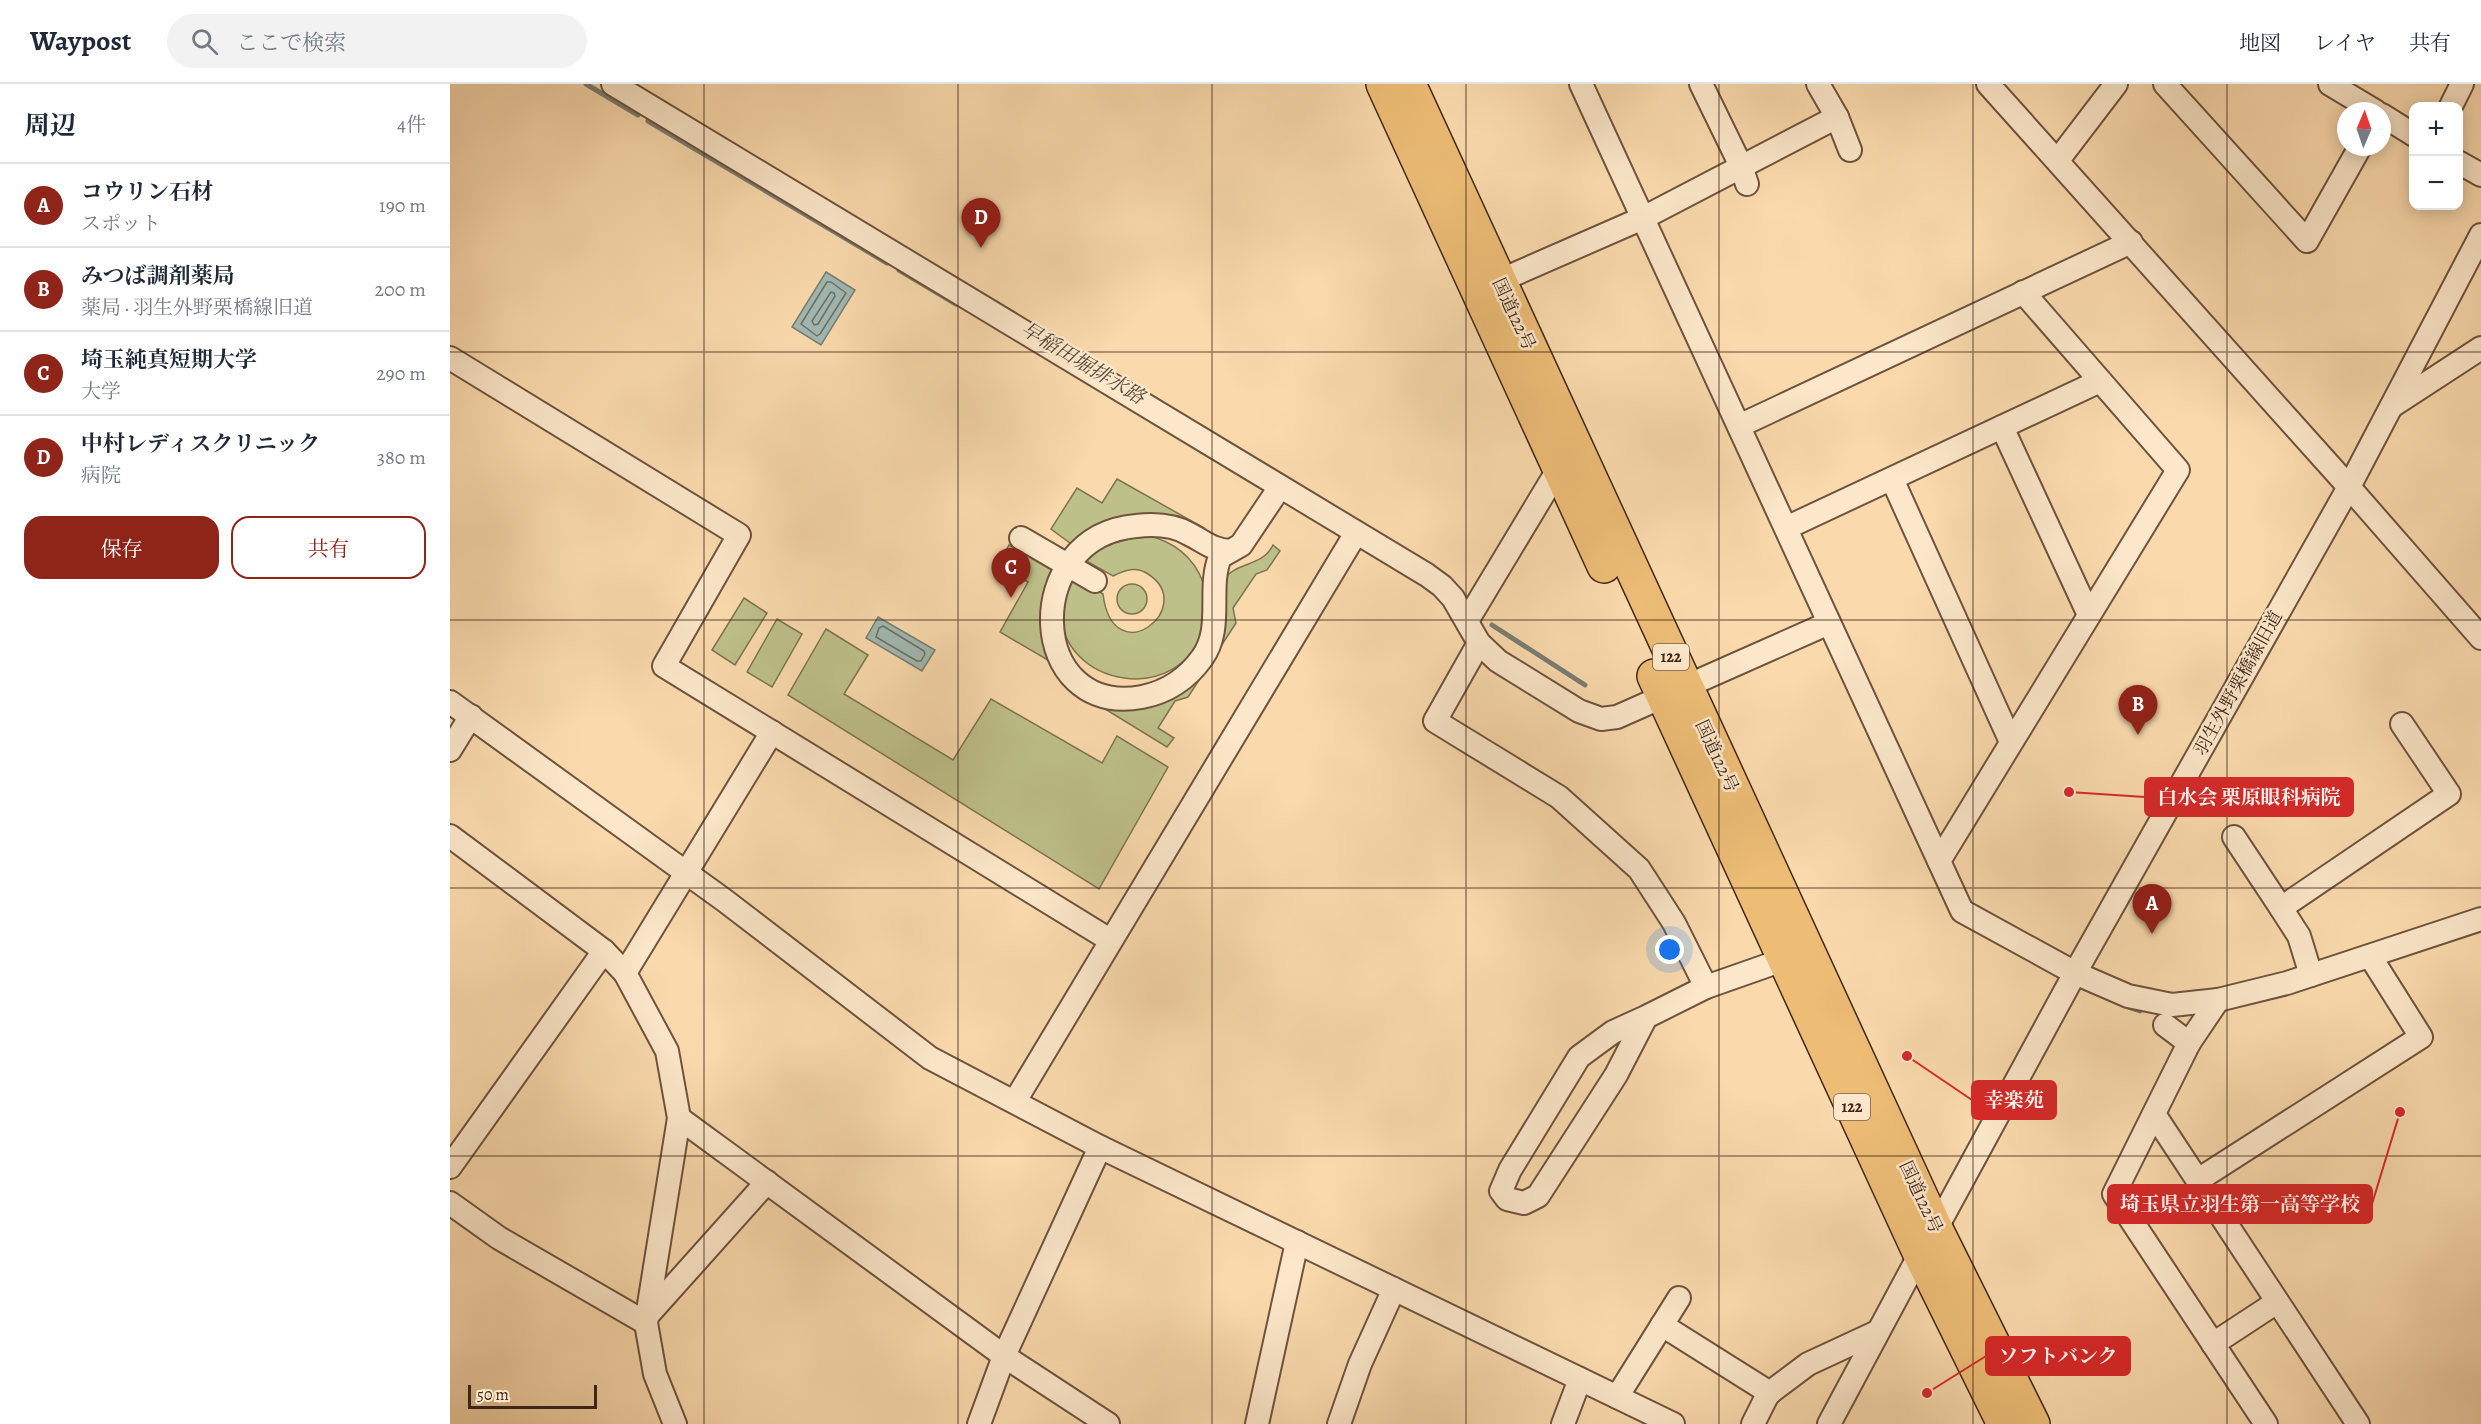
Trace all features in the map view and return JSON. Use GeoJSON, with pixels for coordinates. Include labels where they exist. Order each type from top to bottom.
{"type":"FeatureCollection","features":[{"type":"Feature","properties":{"kind":"highway","name":"国道122号"},"geometry":{"type":"LineString","coordinates":[[1383,84],[1559,468],[1675,692],[1928,1242],[2004,1424]]}},
{"type":"Feature","properties":{"kind":"highway","name":"国道122号"},"geometry":{"type":"LineString","coordinates":[[1409,84],[1499,281],[1675,692],[1783,960],[1928,1242],[2033,1424]]}},
{"type":"Feature","properties":{"kind":"street"},"geometry":{"type":"LineString","coordinates":[[613,84],[786,186],[1442,586],[1453,598],[1479,643],[1508,668],[1579,711],[1600,719],[1617,717],[1829,623]]}},
{"type":"Feature","properties":{"kind":"street"},"geometry":{"type":"LineString","coordinates":[[1581,84],[1962,911],[2075,974],[2128,996],[2172,1005],[2218,1000],[2287,983],[2481,919]]}},
{"type":"Feature","properties":{"kind":"street"},"geometry":{"type":"LineString","coordinates":[[1701,84],[1744,175]]}},
{"type":"Feature","properties":{"kind":"street"},"geometry":{"type":"LineString","coordinates":[[1818,84],[1837,117],[1850,150]]}},
{"type":"Feature","properties":{"kind":"street"},"geometry":{"type":"LineString","coordinates":[[1988,84],[2481,638]]}},
{"type":"Feature","properties":{"kind":"street"},"geometry":{"type":"LineString","coordinates":[[2058,160],[2116,84]]}},
{"type":"Feature","properties":{"kind":"street"},"geometry":{"type":"LineString","coordinates":[[2165,84],[2307,241],[2355,156]]}},
{"type":"Feature","properties":{"kind":"street"},"geometry":{"type":"LineString","coordinates":[[2330,84],[2360,102]]}},
{"type":"Feature","properties":{"kind":"street"},"geometry":{"type":"LineString","coordinates":[[2453,102],[2462,84]]}},
{"type":"Feature","properties":{"kind":"street"},"geometry":{"type":"LineString","coordinates":[[1499,281],[1744,175],[1837,117]]}},
{"type":"Feature","properties":{"kind":"street"},"geometry":{"type":"LineString","coordinates":[[2391,121],[2409,132]]}},
{"type":"Feature","properties":{"kind":"street"},"geometry":{"type":"LineString","coordinates":[[2463,165],[2481,175]]}},
{"type":"Feature","properties":{"kind":"street","name":"羽生外野栗橋線旧道"},"geometry":{"type":"LineString","coordinates":[[1829,1424],[1877,1332],[2075,974],[2349,487],[2481,235]]}},
{"type":"Feature","properties":{"kind":"street"},"geometry":{"type":"LineString","coordinates":[[1739,426],[2131,242]]}},
{"type":"Feature","properties":{"kind":"street"},"geometry":{"type":"LineString","coordinates":[[1939,861],[2178,470],[2023,292]]}},
{"type":"Feature","properties":{"kind":"street"},"geometry":{"type":"LineString","coordinates":[[2389,408],[2481,348]]}},
{"type":"Feature","properties":{"kind":"street"},"geometry":{"type":"LineString","coordinates":[[450,358],[739,535],[664,666],[1110,940]]}},
{"type":"Feature","properties":{"kind":"street"},"geometry":{"type":"LineString","coordinates":[[1786,528],[2100,381]]}},
{"type":"Feature","properties":{"kind":"street"},"geometry":{"type":"LineString","coordinates":[[2002,427],[2089,615]]}},
{"type":"Feature","properties":{"kind":"street"},"geometry":{"type":"LineString","coordinates":[[1467,621],[1559,468]]}},
{"type":"Feature","properties":{"kind":"street"},"geometry":{"type":"LineString","coordinates":[[1892,479],[2011,742]]}},
{"type":"Feature","properties":{"kind":"street"},"geometry":{"type":"LineString","coordinates":[[1230,551],[1215,550],[1188,533],[1172,527],[1136,526],[1102,535],[1088,543],[1068,564],[1054,594],[1050,614],[1057,654],[1076,680],[1093,692],[1113,697],[1134,698],[1155,694],[1178,683],[1203,656],[1211,641],[1220,557],[1241,545],[1280,487]]}},
{"type":"Feature","properties":{"kind":"street"},"geometry":{"type":"LineString","coordinates":[[1015,1101],[1356,533]]}},
{"type":"Feature","properties":{"kind":"street"},"geometry":{"type":"LineString","coordinates":[[1021,538],[1095,581]]}},
{"type":"Feature","properties":{"kind":"street"},"geometry":{"type":"LineString","coordinates":[[1479,643],[1435,721],[1559,797],[1639,869],[1674,923],[1706,987]]}},
{"type":"Feature","properties":{"kind":"street"},"geometry":{"type":"LineString","coordinates":[[450,702],[687,873],[930,1058],[1100,1147],[1673,1424]]}},
{"type":"Feature","properties":{"kind":"street"},"geometry":{"type":"LineString","coordinates":[[450,750],[471,716]]}},
{"type":"Feature","properties":{"kind":"street"},"geometry":{"type":"LineString","coordinates":[[2281,908],[2449,794],[2402,724]]}},
{"type":"Feature","properties":{"kind":"street"},"geometry":{"type":"LineString","coordinates":[[625,973],[772,732]]}},
{"type":"Feature","properties":{"kind":"street"},"geometry":{"type":"LineString","coordinates":[[450,836],[604,951],[625,973],[667,1051],[679,1118],[646,1319],[655,1374],[675,1424]]}},
{"type":"Feature","properties":{"kind":"street"},"geometry":{"type":"LineString","coordinates":[[2234,837],[2299,936],[2310,975]]}},
{"type":"Feature","properties":{"kind":"street"},"geometry":{"type":"LineString","coordinates":[[450,1167],[604,951]]}},
{"type":"Feature","properties":{"kind":"street"},"geometry":{"type":"LineString","coordinates":[[2198,1180],[2421,1037],[2370,956]]}},
{"type":"Feature","properties":{"kind":"street"},"geometry":{"type":"LineString","coordinates":[[1646,1017],[1616,1075],[1538,1196],[1524,1203],[1508,1199],[1501,1191],[1510,1170],[1579,1057],[1613,1032],[1706,987],[1783,960]]}},
{"type":"Feature","properties":{"kind":"street"},"geometry":{"type":"LineString","coordinates":[[2218,1000],[2188,1043],[2114,1194],[2266,1424]]}},
{"type":"Feature","properties":{"kind":"street"},"geometry":{"type":"LineString","coordinates":[[2165,1025],[2188,1043]]}},
{"type":"Feature","properties":{"kind":"street"},"geometry":{"type":"LineString","coordinates":[[2154,1114],[2358,1424]]}},
{"type":"Feature","properties":{"kind":"street"},"geometry":{"type":"LineString","coordinates":[[679,1118],[1004,1356],[1107,1424]]}},
{"type":"Feature","properties":{"kind":"street"},"geometry":{"type":"LineString","coordinates":[[979,1424],[1004,1356],[1100,1147]]}},
{"type":"Feature","properties":{"kind":"street"},"geometry":{"type":"LineString","coordinates":[[646,1319],[767,1182]]}},
{"type":"Feature","properties":{"kind":"street"},"geometry":{"type":"LineString","coordinates":[[450,1203],[499,1238],[646,1319]]}},
{"type":"Feature","properties":{"kind":"street"},"geometry":{"type":"LineString","coordinates":[[1257,1424],[1297,1242]]}},
{"type":"Feature","properties":{"kind":"street"},"geometry":{"type":"LineString","coordinates":[[1340,1424],[1360,1364],[1394,1289]]}},
{"type":"Feature","properties":{"kind":"street"},"geometry":{"type":"LineString","coordinates":[[1617,1397],[1679,1298]]}},
{"type":"Feature","properties":{"kind":"street"},"geometry":{"type":"LineString","coordinates":[[2212,1344],[2277,1302]]}},
{"type":"Feature","properties":{"kind":"street"},"geometry":{"type":"LineString","coordinates":[[1662,1325],[1770,1393]]}},
{"type":"Feature","properties":{"kind":"street"},"geometry":{"type":"LineString","coordinates":[[1753,1424],[1770,1393],[1808,1364],[1877,1332]]}},
{"type":"Feature","properties":{"kind":"street"},"geometry":{"type":"LineString","coordinates":[[1563,1424],[1580,1379]]}},
{"type":"Feature","properties":{"kind":"green space"},"geometry":{"type":"Polygon","coordinates":[[[1117,479],[1204,528],[1198,531],[1189,527],[1074,546],[1051,529],[1077,488],[1102,503],[1117,479]]]}},
{"type":"Feature","properties":{"kind":"green space"},"geometry":{"type":"Polygon","coordinates":[[[1146,535],[1173,546],[1194,565],[1205,588],[1206,615],[1191,653],[1172,669],[1149,678],[1124,678],[1100,671],[1080,657],[1066,636],[1061,605],[1071,574],[1103,594],[1110,618],[1121,630],[1135,632],[1148,627],[1159,616],[1164,602],[1161,588],[1148,574],[1139,570],[1130,570],[1113,576],[1081,558],[1089,549],[1146,535]]]}},
{"type":"Feature","properties":{"kind":"green space"},"geometry":{"type":"Polygon","coordinates":[[[1009,545],[1052,568],[1046,592],[1046,605],[1058,666],[1000,632],[1028,582],[999,564],[1009,545]]]}},
{"type":"Feature","properties":{"kind":"green space"},"geometry":{"type":"Polygon","coordinates":[[[1273,545],[1280,551],[1267,570],[1256,574],[1233,608],[1236,623],[1188,697],[1175,701],[1158,728],[1174,738],[1167,747],[1105,709],[1110,701],[1188,682],[1222,582],[1234,570],[1262,557],[1273,545]]]}},
{"type":"Feature","properties":{"kind":"green space"},"geometry":{"type":"Polygon","coordinates":[[[1132,584],[1138,585],[1146,593],[1146,605],[1138,613],[1132,614],[1126,613],[1118,605],[1117,599],[1118,593],[1126,585],[1132,584]]]}},
{"type":"Feature","properties":{"kind":"green space"},"geometry":{"type":"Polygon","coordinates":[[[744,598],[767,613],[735,665],[712,650],[744,598]]]}},
{"type":"Feature","properties":{"kind":"green space"},"geometry":{"type":"Polygon","coordinates":[[[777,619],[802,634],[772,687],[747,672],[777,619]]]}},
{"type":"Feature","properties":{"kind":"green space"},"geometry":{"type":"Polygon","coordinates":[[[826,629],[868,655],[844,694],[953,760],[991,699],[1102,763],[1117,736],[1168,767],[1099,889],[788,695],[826,629]]]}},
{"type":"Feature","properties":{"kind":"water"},"geometry":{"type":"Polygon","coordinates":[[[826,272],[855,290],[821,345],[792,327],[826,272]]]}},
{"type":"Feature","properties":{"kind":"water"},"geometry":{"type":"Polygon","coordinates":[[[878,617],[935,650],[922,671],[866,638],[878,617]]]}},
{"type":"Feature","properties":{"kind":"waterway","name":"早稲田堀排水路"},"geometry":{"type":"LineString","coordinates":[[586,84],[638,115]]}},
{"type":"Feature","properties":{"kind":"waterway","name":"早稲田堀排水路"},"geometry":{"type":"LineString","coordinates":[[648,121],[887,263]]}},
{"type":"Feature","properties":{"kind":"waterway","name":"早稲田堀排水路"},"geometry":{"type":"LineString","coordinates":[[899,270],[956,304]]}},
{"type":"Feature","properties":{"kind":"waterway","name":"早稲田堀排水路"},"geometry":{"type":"LineString","coordinates":[[1492,625],[1585,685]]}},
{"type":"Feature","properties":{"kind":"waterway","name":"早稲田堀排水路"},"geometry":{"type":"LineString","coordinates":[[2128,1007],[2140,1011]]}},
{"type":"Feature","properties":{"kind":"place","name":"中村レディスクリニック"},"geometry":{"type":"Point","coordinates":[981,248]}},
{"type":"Feature","properties":{"kind":"place","name":"埼玉純真短期大学"},"geometry":{"type":"Point","coordinates":[1011,598]}},
{"type":"Feature","properties":{"kind":"place","name":"みつば調剤薬局"},"geometry":{"type":"Point","coordinates":[2138,735]}},
{"type":"Feature","properties":{"kind":"place","name":"白水会 栗原眼科病院"},"geometry":{"type":"Point","coordinates":[2069,792]}},
{"type":"Feature","properties":{"kind":"place","name":"コウリン石材"},"geometry":{"type":"Point","coordinates":[2152,934]}},
{"type":"Feature","properties":{"kind":"place","name":"幸楽苑"},"geometry":{"type":"Point","coordinates":[1907,1056]}},
{"type":"Feature","properties":{"kind":"place","name":"埼玉県立羽生第一高等学校"},"geometry":{"type":"Point","coordinates":[2400,1112]}},
{"type":"Feature","properties":{"kind":"place","name":"ソフトバンク"},"geometry":{"type":"Point","coordinates":[1927,1393]}}]}
